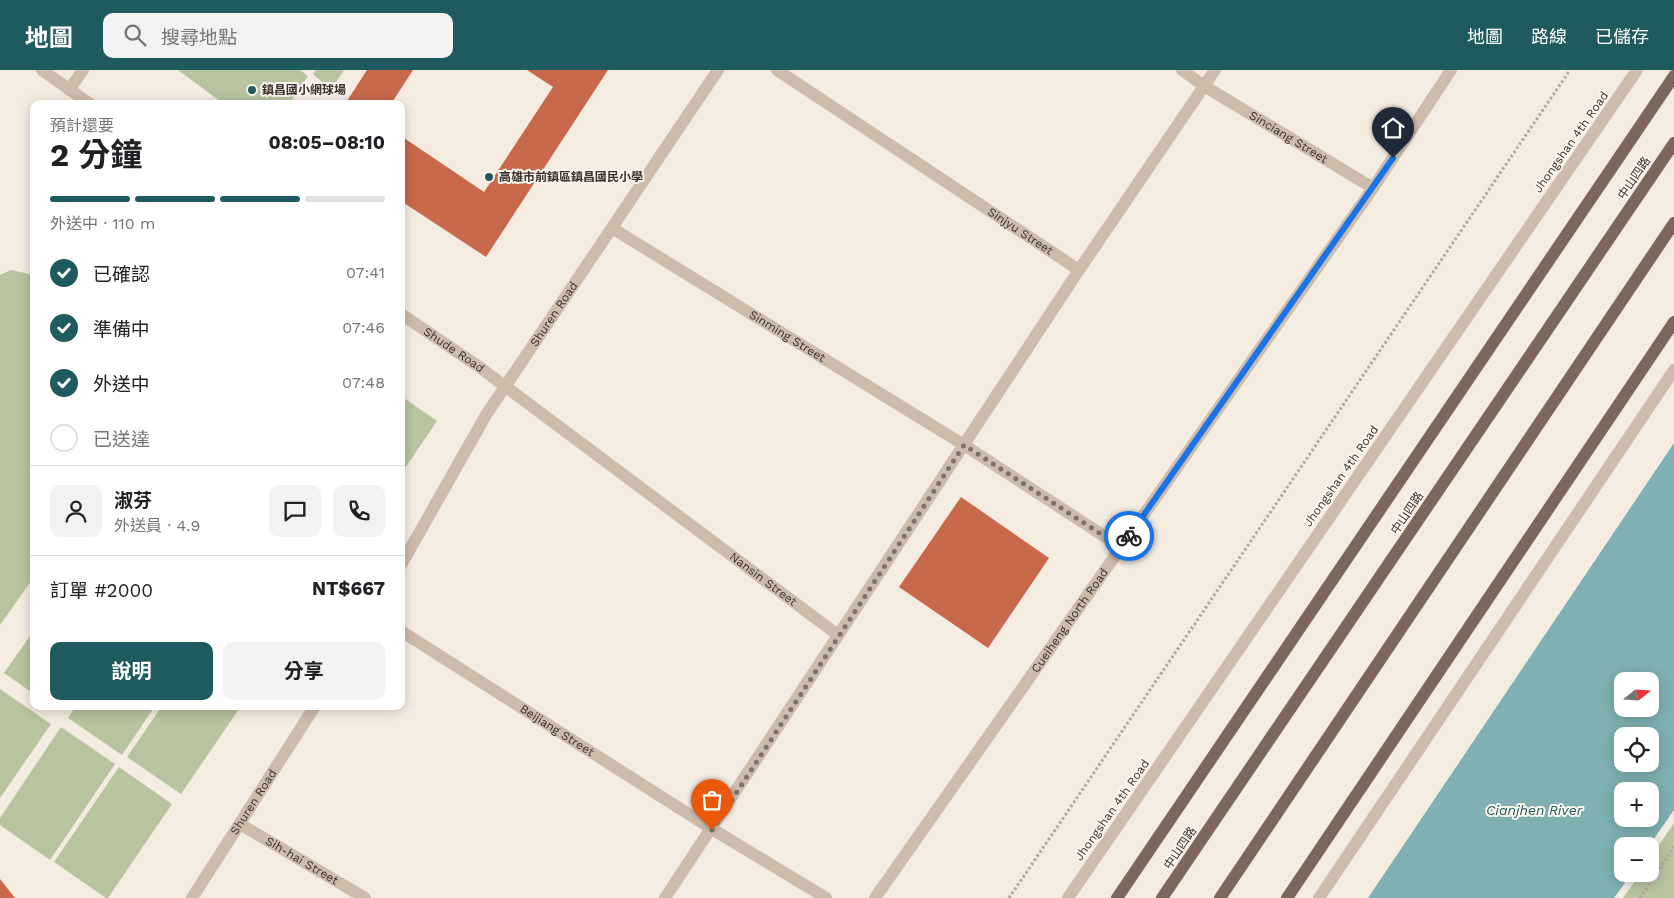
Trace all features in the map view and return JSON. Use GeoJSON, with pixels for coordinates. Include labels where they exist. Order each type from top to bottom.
{"type":"FeatureCollection","features":[{"type":"Feature","properties":{"kind":"main road"},"geometry":{"type":"LineString","coordinates":[[1117,898],[1674,76]]}},
{"type":"Feature","properties":{"kind":"main road","name":"中山四路"},"geometry":{"type":"LineString","coordinates":[[1162,898],[1674,143]]}},
{"type":"Feature","properties":{"kind":"main road"},"geometry":{"type":"LineString","coordinates":[[1220,898],[1674,223]]}},
{"type":"Feature","properties":{"kind":"main road"},"geometry":{"type":"LineString","coordinates":[[1287,898],[1674,322]]}},
{"type":"Feature","properties":{"kind":"street"},"geometry":{"type":"LineString","coordinates":[[42,70],[84,100]]}},
{"type":"Feature","properties":{"kind":"street"},"geometry":{"type":"LineString","coordinates":[[69,90],[83,70]]}},
{"type":"Feature","properties":{"kind":"street","name":"Shuren Road"},"geometry":{"type":"LineString","coordinates":[[405,558],[486,415],[718,70]]}},
{"type":"Feature","properties":{"kind":"street","name":"Sinjyu Street"},"geometry":{"type":"LineString","coordinates":[[777,70],[1079,270]]}},
{"type":"Feature","properties":{"kind":"street","name":"Sinciang Street"},"geometry":{"type":"LineString","coordinates":[[1182,70],[1204,86],[1374,188]]}},
{"type":"Feature","properties":{"kind":"street"},"geometry":{"type":"LineString","coordinates":[[665,898],[712,830],[838,635],[1079,270],[1215,70]]}},
{"type":"Feature","properties":{"kind":"street","name":"Cueiheng North Road"},"geometry":{"type":"LineString","coordinates":[[874,898],[1374,188],[1451,70]]}},
{"type":"Feature","properties":{"kind":"street","name":"Jhongshan 4th Road"},"geometry":{"type":"LineString","coordinates":[[1068,898],[1637,70]]}},
{"type":"Feature","properties":{"kind":"street","name":"Sinming Street"},"geometry":{"type":"LineString","coordinates":[[612,228],[964,445],[1121,547]]}},
{"type":"Feature","properties":{"kind":"street","name":"Shude Road"},"geometry":{"type":"LineString","coordinates":[[405,317],[505,386]]}},
{"type":"Feature","properties":{"kind":"street"},"geometry":{"type":"LineString","coordinates":[[1319,898],[1674,370]]}},
{"type":"Feature","properties":{"kind":"street","name":"Nansin Street"},"geometry":{"type":"LineString","coordinates":[[505,386],[838,635]]}},
{"type":"Feature","properties":{"kind":"street","name":"Beijiang Street"},"geometry":{"type":"LineString","coordinates":[[405,634],[712,830],[826,898]]}},
{"type":"Feature","properties":{"kind":"street","name":"Shuren Road"},"geometry":{"type":"LineString","coordinates":[[192,898],[312,710]]}},
{"type":"Feature","properties":{"kind":"street","name":"Sih-hai Street"},"geometry":{"type":"LineString","coordinates":[[240,824],[365,898]]}},
{"type":"Feature","properties":{"kind":"path"},"geometry":{"type":"LineString","coordinates":[[1009,898],[1570,70]]}},
{"type":"Feature","properties":{"kind":"path"},"geometry":{"type":"LineString","coordinates":[[1640,898],[1674,847]]}},
{"type":"Feature","properties":{"kind":"green space","name":"鎮昌國小網球場"},"geometry":{"type":"Polygon","coordinates":[[[178,70],[300,70],[308,76],[292,100],[219,100],[178,70]]]}},
{"type":"Feature","properties":{"kind":"green space"},"geometry":{"type":"Polygon","coordinates":[[[316,70],[344,70],[331,90],[313,74],[316,70]]]}},
{"type":"Feature","properties":{"kind":"green space"},"geometry":{"type":"Polygon","coordinates":[[[11,270],[30,274],[30,583],[0,625],[0,275],[11,270]]]}},
{"type":"Feature","properties":{"kind":"green space"},"geometry":{"type":"Polygon","coordinates":[[[405,399],[437,421],[405,468],[405,399]]]}},
{"type":"Feature","properties":{"kind":"green space"},"geometry":{"type":"Polygon","coordinates":[[[30,636],[30,691],[4,673],[30,636]]]}},
{"type":"Feature","properties":{"kind":"green space"},"geometry":{"type":"Polygon","coordinates":[[[0,689],[51,724],[0,798],[0,689]]]}},
{"type":"Feature","properties":{"kind":"green space"},"geometry":{"type":"Polygon","coordinates":[[[73,710],[152,710],[122,755],[68,718],[73,710]]]}},
{"type":"Feature","properties":{"kind":"green space"},"geometry":{"type":"Polygon","coordinates":[[[159,710],[238,710],[181,794],[127,757],[159,710]]]}},
{"type":"Feature","properties":{"kind":"green space"},"geometry":{"type":"Polygon","coordinates":[[[61,727],[115,764],[50,860],[0,825],[0,818],[61,727]]]}},
{"type":"Feature","properties":{"kind":"green space"},"geometry":{"type":"Polygon","coordinates":[[[119,767],[172,804],[108,898],[106,898],[54,862],[119,767]]]}},
{"type":"Feature","properties":{"kind":"green space"},"geometry":{"type":"Polygon","coordinates":[[[1674,823],[1674,898],[1623,898],[1634,882],[1659,882],[1659,845],[1674,823]]]}},
{"type":"Feature","properties":{"kind":"water","name":"Cianjhen River"},"geometry":{"type":"Polygon","coordinates":[[[1674,443],[1674,810],[1655,837],[1614,837],[1614,882],[1625,882],[1614,898],[1368,898],[1674,443]]]}},
{"type":"Feature","properties":{"kind":"building"},"geometry":{"type":"Polygon","coordinates":[[[367,70],[413,70],[394,100],[348,100],[367,70]]]}},
{"type":"Feature","properties":{"kind":"building"},"geometry":{"type":"Polygon","coordinates":[[[527,70],[608,70],[486,257],[405,204],[405,139],[484,192],[553,87],[527,70]]]}},
{"type":"Feature","properties":{"kind":"building"},"geometry":{"type":"Polygon","coordinates":[[[961,497],[1049,558],[988,648],[899,587],[961,497]]]}},
{"type":"Feature","properties":{"kind":"building"},"geometry":{"type":"Polygon","coordinates":[[[0,879],[15,898],[0,898],[0,879]]]}},
{"type":"Feature","properties":{"kind":"way so far"},"geometry":{"type":"LineString","coordinates":[[712,830],[964,445],[1121,547],[1129,536]]}},
{"type":"Feature","properties":{"kind":"place","name":"鎮昌國小網球場"},"geometry":{"type":"Point","coordinates":[252,90]}},
{"type":"Feature","properties":{"kind":"place","name":"高雄市前鎮區鎮昌國民小學"},"geometry":{"type":"Point","coordinates":[489,177]}},
{"type":"Feature","properties":{"kind":"route"},"geometry":{"type":"LineString","coordinates":[[1129,536],[1374,188],[1393,158]]}}]}
